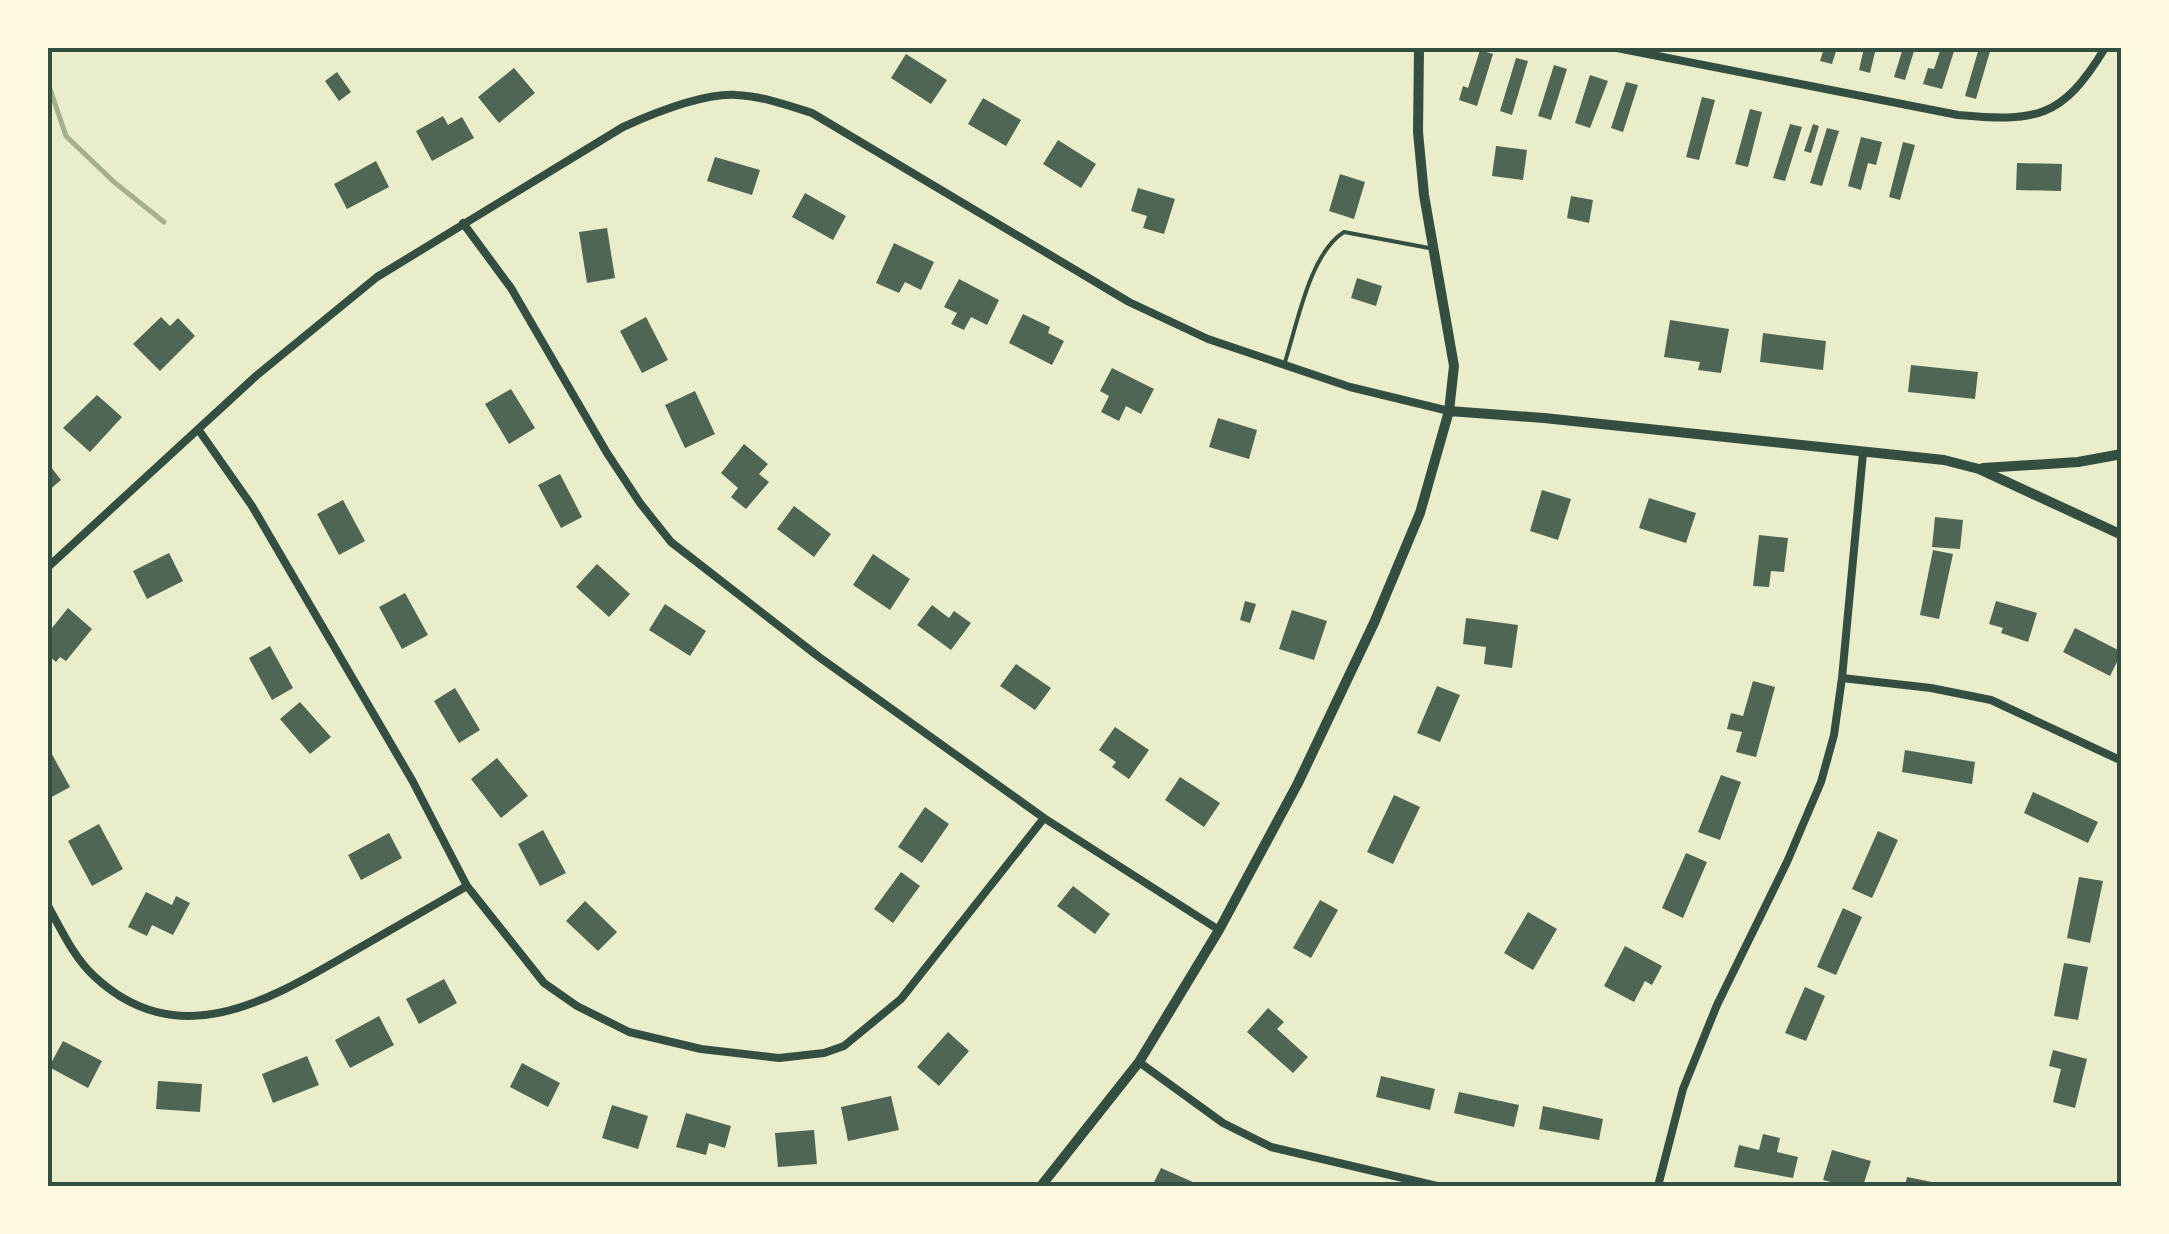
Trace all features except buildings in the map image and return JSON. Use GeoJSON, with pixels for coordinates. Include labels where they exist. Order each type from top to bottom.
{"type":"FeatureCollection","features":[{"type":"Feature","properties":{"kind":"street"},"geometry":{"type":"LineString","coordinates":[[1041,1186],[1138,1062],[1219,930],[1298,784],[1374,624],[1420,513],[1449,410],[1454,366],[1418,132],[1418,48]]}},
{"type":"Feature","properties":{"kind":"street"},"geometry":{"type":"LineString","coordinates":[[1617,48],[1958,115],[2012,120],[2038,115],[2058,105],[2076,90],[2105,48]]}},
{"type":"Feature","properties":{"kind":"street"},"geometry":{"type":"LineString","coordinates":[[48,567],[256,376],[378,277],[623,127],[658,111],[731,94],[768,98],[812,113],[1129,302],[1208,338],[1350,387],[1449,410],[1944,460],[1979,468],[2122,535]]}},
{"type":"Feature","properties":{"kind":"street"},"geometry":{"type":"LineString","coordinates":[[463,224],[512,288],[607,453],[671,542],[819,657],[1044,818],[1219,930]]}},
{"type":"Feature","properties":{"kind":"street"},"geometry":{"type":"LineString","coordinates":[[198,429],[252,506],[412,780],[467,886],[544,983],[577,1006],[629,1032],[702,1049],[779,1058],[824,1053],[844,1046],[902,998],[1044,818]]}},
{"type":"Feature","properties":{"kind":"street"},"geometry":{"type":"LineString","coordinates":[[1658,1186],[1690,1072],[1717,1005],[1822,782],[1834,736],[1842,678],[1863,453]]}},
{"type":"Feature","properties":{"kind":"street"},"geometry":{"type":"LineString","coordinates":[[1979,468],[2078,462],[2122,454]]}},
{"type":"Feature","properties":{"kind":"street"},"geometry":{"type":"LineString","coordinates":[[1842,678],[1931,688],[1991,700],[2122,761]]}},
{"type":"Feature","properties":{"kind":"street"},"geometry":{"type":"LineString","coordinates":[[48,906],[91,974],[118,996],[156,1011],[209,1016],[244,1009],[294,986],[467,886]]}},
{"type":"Feature","properties":{"kind":"street"},"geometry":{"type":"LineString","coordinates":[[1138,1062],[1223,1123],[1271,1147],[1437,1186]]}},
{"type":"Feature","properties":{"kind":"street"},"geometry":{"type":"LineString","coordinates":[[2120,1186],[2122,1177]]}},
{"type":"Feature","properties":{"kind":"lane"},"geometry":{"type":"LineString","coordinates":[[1284,365],[1316,268],[1334,238],[1344,232],[1434,249]]}},
{"type":"Feature","properties":{"kind":"waterway"},"geometry":{"type":"LineString","coordinates":[[48,83],[66,136],[164,222]]}}]}
